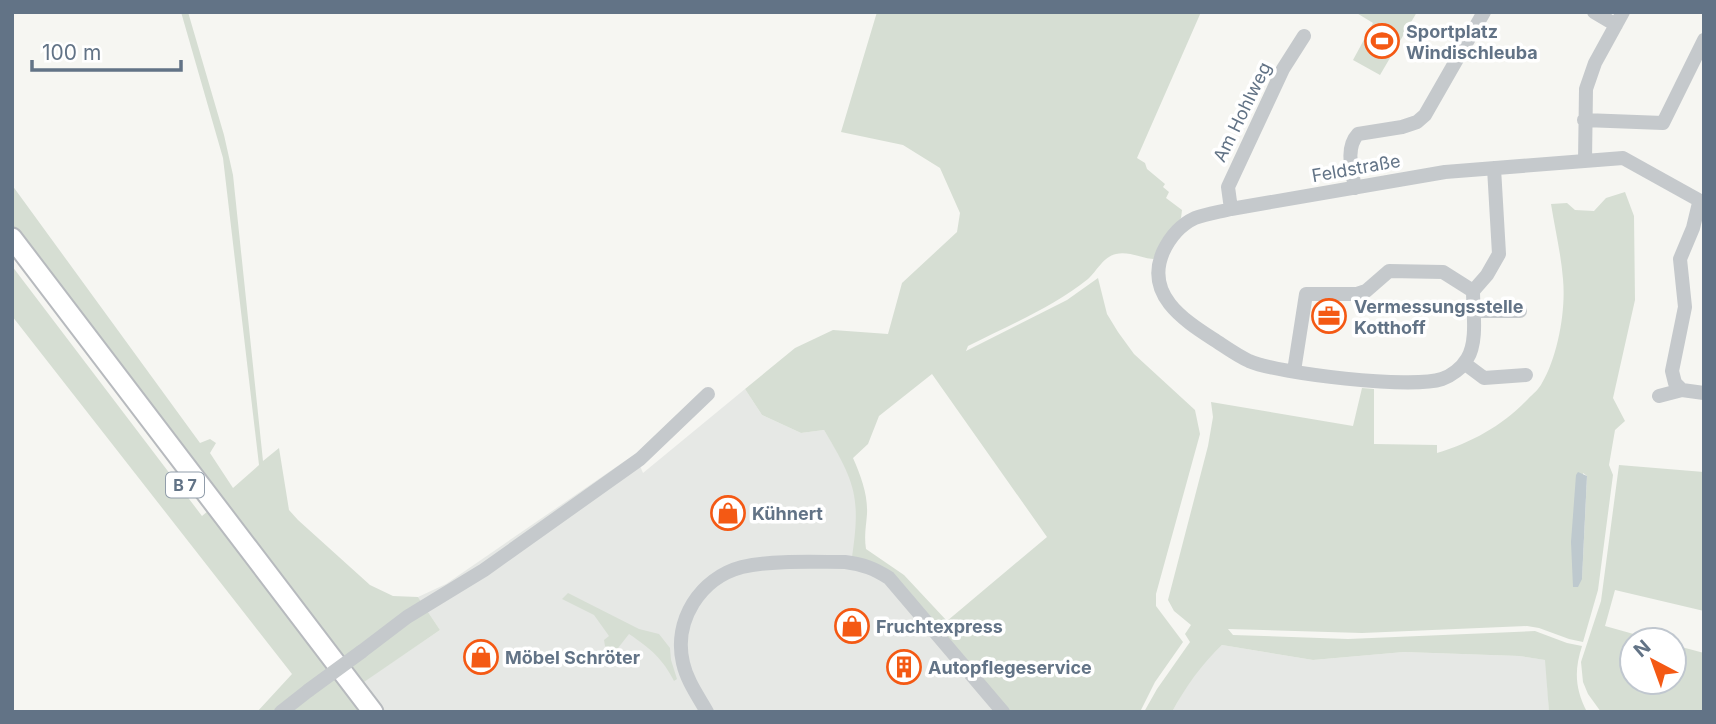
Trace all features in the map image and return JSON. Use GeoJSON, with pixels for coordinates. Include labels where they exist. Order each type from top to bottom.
{"type":"FeatureCollection","features":[{"type":"Feature","properties":{"kind":"highway","name":"B 7"},"geometry":{"type":"LineString","coordinates":[[12,238],[373,712]]}},
{"type":"Feature","properties":{"kind":"highway","name":"B 7"},"geometry":{"type":"LineString","coordinates":[[12,258],[357,712]]}},
{"type":"Feature","properties":{"kind":"street"},"geometry":{"type":"LineString","coordinates":[[1355,188],[1350,147],[1353,139],[1358,134],[1418,122],[1425,115],[1484,12]]}},
{"type":"Feature","properties":{"kind":"street"},"geometry":{"type":"LineString","coordinates":[[1585,161],[1586,89],[1595,63],[1620,18],[1594,12]]}},
{"type":"Feature","properties":{"kind":"street","name":"Am Hohlweg"},"geometry":{"type":"LineString","coordinates":[[1231,209],[1228,187],[1283,69],[1304,36]]}},
{"type":"Feature","properties":{"kind":"street"},"geometry":{"type":"LineString","coordinates":[[1584,120],[1663,123],[1704,40]]}},
{"type":"Feature","properties":{"kind":"street","name":"Feldstraße"},"geometry":{"type":"LineString","coordinates":[[1294,371],[1248,361],[1184,320],[1172,309],[1158,281],[1159,263],[1171,237],[1181,226],[1196,218],[1231,209],[1445,172],[1623,158],[1702,203]]}},
{"type":"Feature","properties":{"kind":"street"},"geometry":{"type":"LineString","coordinates":[[1472,292],[1443,272],[1389,271],[1357,295],[1306,295],[1294,371],[1354,380],[1430,382],[1444,379],[1464,363],[1472,345],[1472,292],[1487,275],[1499,254],[1494,168]]}},
{"type":"Feature","properties":{"kind":"street"},"geometry":{"type":"LineString","coordinates":[[1702,203],[1680,259],[1685,307],[1672,371],[1659,396],[1682,390],[1704,393]]}},
{"type":"Feature","properties":{"kind":"street"},"geometry":{"type":"LineString","coordinates":[[1473,311],[1520,311]]}},
{"type":"Feature","properties":{"kind":"street"},"geometry":{"type":"LineString","coordinates":[[1464,363],[1484,378],[1526,376]]}},
{"type":"Feature","properties":{"kind":"street"},"geometry":{"type":"LineString","coordinates":[[281,712],[407,617],[484,570],[640,459],[708,394]]}},
{"type":"Feature","properties":{"kind":"street"},"geometry":{"type":"LineString","coordinates":[[707,712],[690,684],[680,644],[687,614],[702,590],[728,572],[746,566],[845,562],[861,564],[889,578],[1003,712]]}},
{"type":"Feature","properties":{"kind":"shaded area"},"geometry":{"type":"Polygon","coordinates":[[[181,12],[188,12],[233,175],[263,461],[279,448],[289,510],[370,585],[393,596],[418,597],[440,630],[364,682],[386,712],[257,712],[292,674],[12,316],[12,266],[202,516],[220,501],[12,226],[12,185],[200,443],[210,439],[216,443],[210,453],[233,488],[259,465],[223,158],[181,12]]]}},
{"type":"Feature","properties":{"kind":"shaded area"},"geometry":{"type":"Polygon","coordinates":[[[877,12],[1201,12],[1137,158],[1165,184],[1163,187],[1169,192],[1166,198],[1182,210],[1181,218],[1157,258],[1125,253],[1111,256],[1074,289],[1030,316],[968,346],[966,351],[1067,300],[1098,278],[1107,314],[1134,354],[1195,410],[1200,434],[1156,594],[1156,606],[1183,642],[1155,682],[1140,712],[1010,712],[898,579],[852,557],[856,519],[853,490],[843,463],[824,430],[801,433],[762,415],[745,389],[795,348],[833,330],[888,334],[902,283],[957,232],[960,213],[940,168],[903,145],[841,132],[877,12]],[[932,374],[879,416],[868,444],[853,458],[866,500],[866,549],[904,575],[947,621],[1047,537],[932,374]]]}},
{"type":"Feature","properties":{"kind":"shaded area","name":"Sportplatz Windischleuba"},"geometry":{"type":"Polygon","coordinates":[[[1355,12],[1417,12],[1380,75],[1353,60],[1373,23],[1355,12]]]}},
{"type":"Feature","properties":{"kind":"shaded area"},"geometry":{"type":"Polygon","coordinates":[[[1625,192],[1634,216],[1635,300],[1613,398],[1625,421],[1615,430],[1609,465],[1613,475],[1598,590],[1583,642],[1527,626],[1362,633],[1228,629],[1233,635],[1348,639],[1535,631],[1582,646],[1577,679],[1587,712],[1549,712],[1545,660],[1519,656],[1404,652],[1313,660],[1222,645],[1194,676],[1172,712],[1144,712],[1190,642],[1185,634],[1191,625],[1174,611],[1168,600],[1208,446],[1213,417],[1211,402],[1353,426],[1362,388],[1374,389],[1374,444],[1437,445],[1437,453],[1475,438],[1508,417],[1534,393],[1548,372],[1552,360],[1560,332],[1564,291],[1551,204],[1567,203],[1575,210],[1594,211],[1606,198],[1625,192]],[[1583,473],[1582,579],[1587,476],[1583,473]]]}},
{"type":"Feature","properties":{"kind":"shaded area"},"geometry":{"type":"Polygon","coordinates":[[[745,389],[762,415],[801,433],[824,430],[846,466],[851,480],[857,501],[861,559],[965,658],[1010,712],[386,712],[363,682],[440,630],[418,597],[446,584],[635,454],[643,473],[745,389]]]}},
{"type":"Feature","properties":{"kind":"shaded area"},"geometry":{"type":"Polygon","coordinates":[[[1619,465],[1704,472],[1704,611],[1615,590],[1605,626],[1618,630],[1618,696],[1688,696],[1688,649],[1704,653],[1704,712],[1601,712],[1583,682],[1581,662],[1601,601],[1619,465]]]}},
{"type":"Feature","properties":{"kind":"shaded area"},"geometry":{"type":"Polygon","coordinates":[[[1578,472],[1587,476],[1582,579],[1578,587],[1573,587],[1571,542],[1578,472]]]}},
{"type":"Feature","properties":{"kind":"shaded area"},"geometry":{"type":"Polygon","coordinates":[[[568,593],[639,629],[659,634],[670,648],[677,679],[674,681],[655,654],[629,634],[615,652],[605,646],[604,640],[609,636],[594,615],[562,599],[568,593]]]}},
{"type":"Feature","properties":{"kind":"shaded area"},"geometry":{"type":"Polygon","coordinates":[[[1222,645],[1313,660],[1404,652],[1519,656],[1546,660],[1549,712],[1172,712],[1185,688],[1205,661],[1222,645]]]}},
{"type":"Feature","properties":{"kind":"place","name":"Sportplatz Windischleuba"},"geometry":{"type":"Point","coordinates":[1382,41]}},
{"type":"Feature","properties":{"kind":"place","name":"Vermessungsstelle Kotthoff"},"geometry":{"type":"Point","coordinates":[1329,316]}},
{"type":"Feature","properties":{"kind":"place","name":"Kühnert"},"geometry":{"type":"Point","coordinates":[728,513]}},
{"type":"Feature","properties":{"kind":"place","name":"Fruchtexpress"},"geometry":{"type":"Point","coordinates":[852,626]}},
{"type":"Feature","properties":{"kind":"place","name":"Möbel Schröter"},"geometry":{"type":"Point","coordinates":[481,657]}},
{"type":"Feature","properties":{"kind":"place","name":"Autopflegeservice"},"geometry":{"type":"Point","coordinates":[904,667]}}]}
